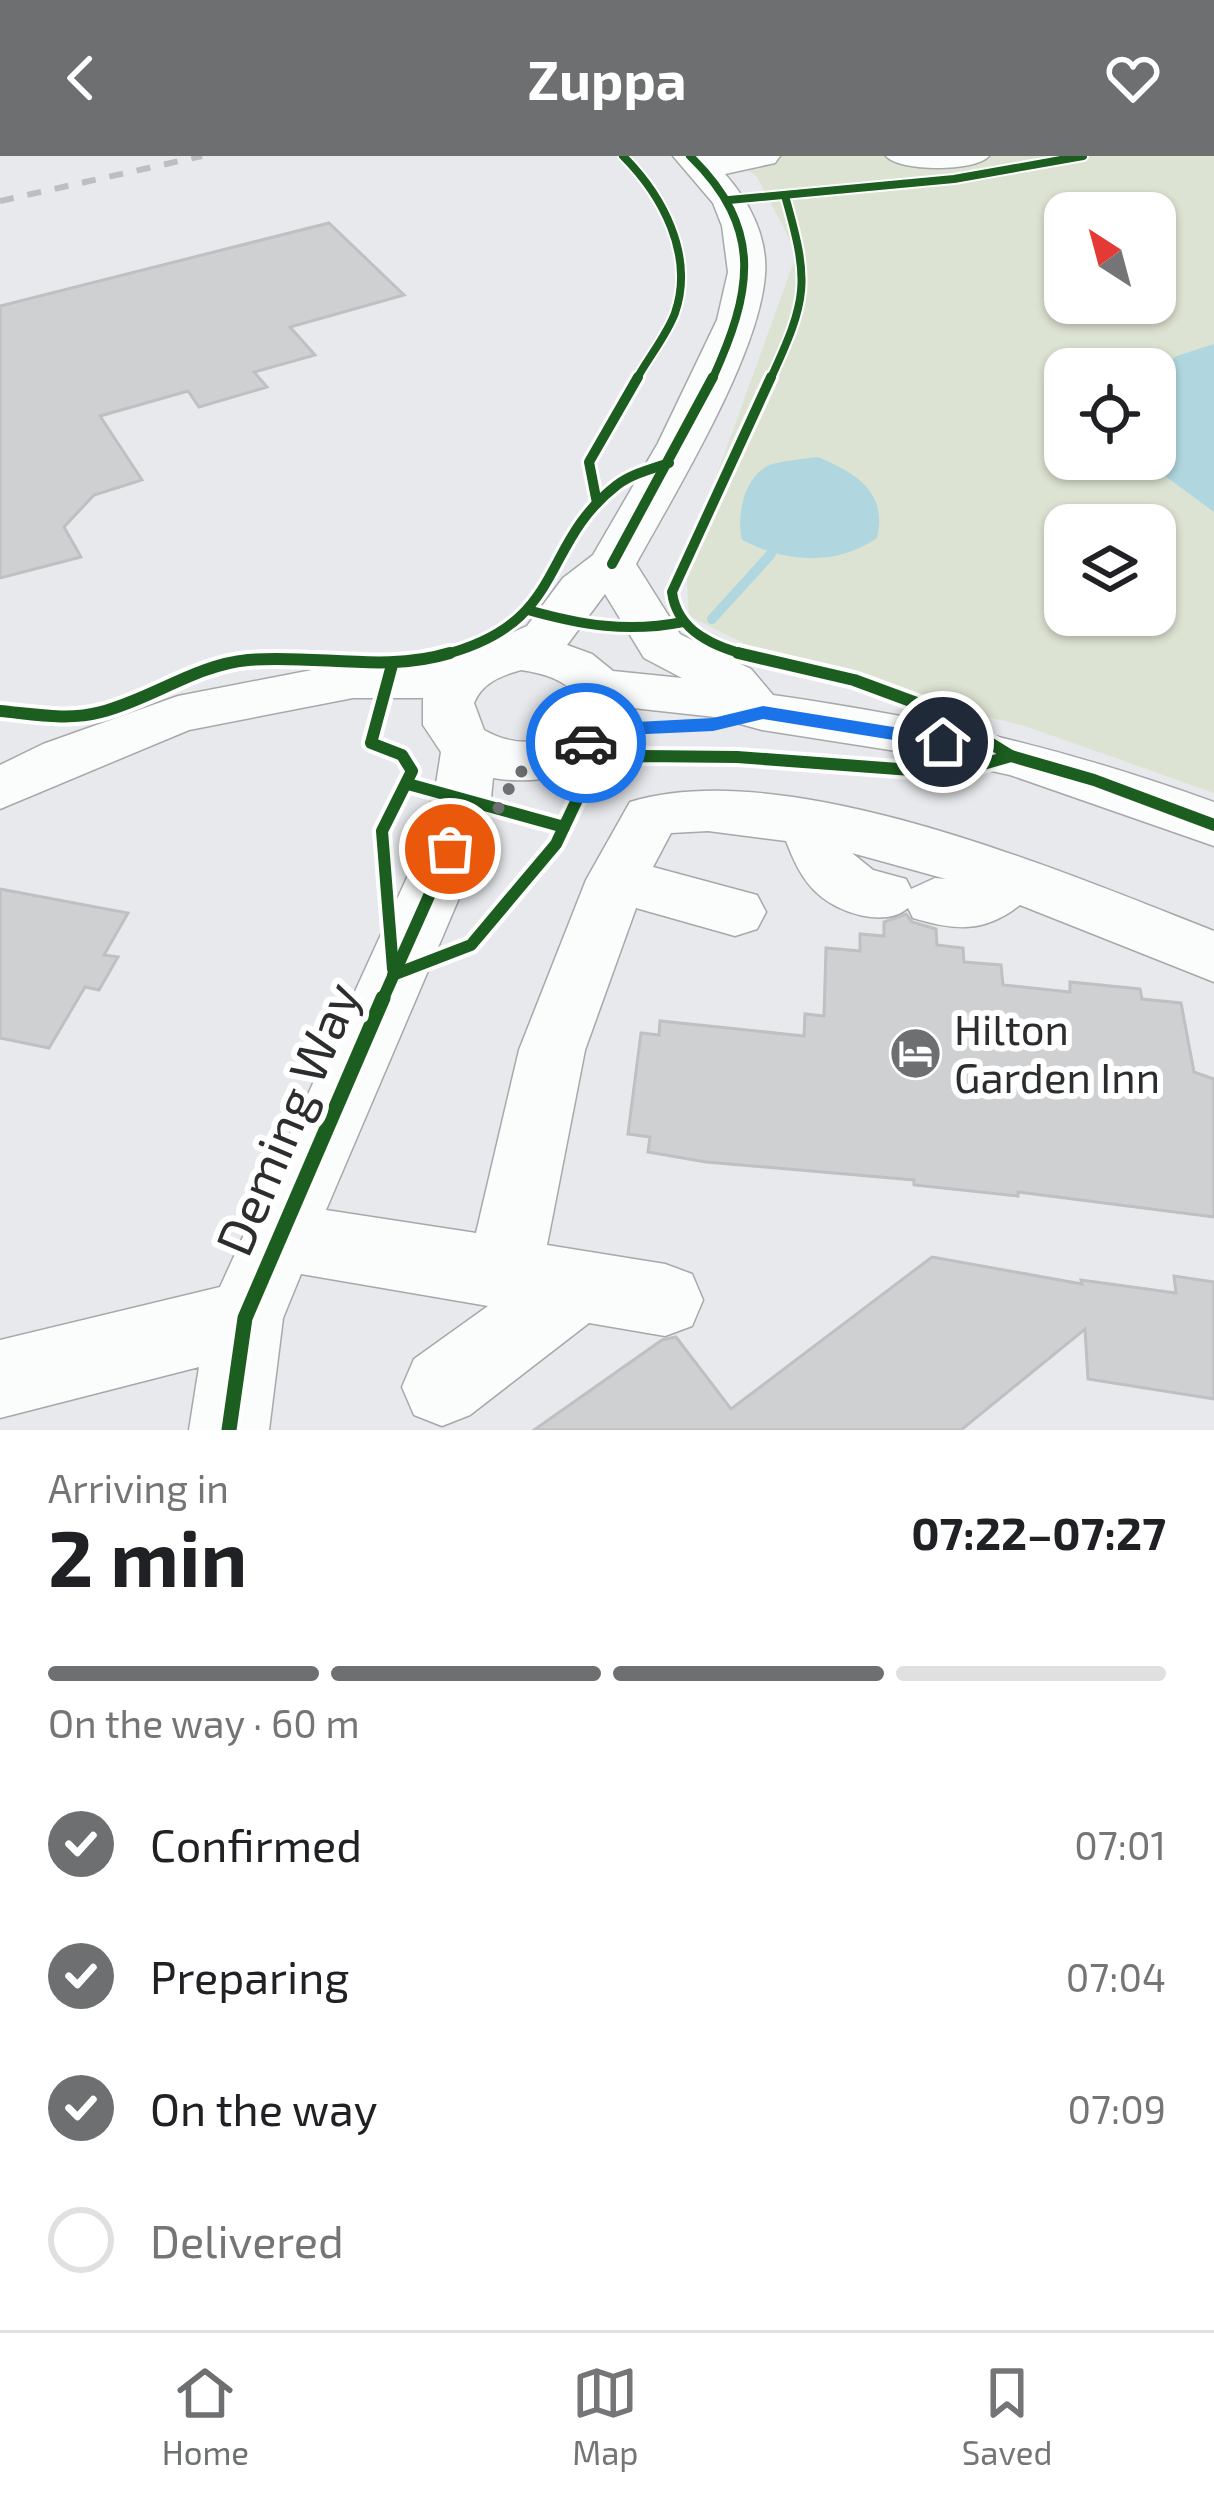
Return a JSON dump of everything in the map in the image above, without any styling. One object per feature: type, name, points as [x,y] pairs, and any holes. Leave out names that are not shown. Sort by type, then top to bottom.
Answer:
[{"type":"street","points":[[697,162],[763,156]]},
{"type":"street","points":[[903,156],[971,156]]},
{"type":"street","points":[[458,718],[484,662],[520,653],[545,638],[580,589],[613,564],[680,443],[744,296],[746,248],[740,226],[729,200],[697,162]]},
{"type":"street","points":[[0,789],[63,758],[178,713],[294,691],[335,708],[458,718],[488,758],[533,763],[572,752],[594,695],[585,643],[613,598],[613,564]]},
{"type":"street","points":[[613,564],[662,646],[732,681],[763,712]]},
{"type":"street","points":[[520,653],[564,658],[594,695],[713,724],[763,712],[909,734],[1094,780],[1214,825]]},
{"type":"street","name":"Deming Way","points":[[230,1430],[245,1318],[450,849],[445,828],[462,798],[458,718]]},
{"type":"street","points":[[450,849],[479,837],[501,810],[515,781],[533,763]]},
{"type":"street","points":[[505,1273],[552,1050],[616,880],[650,817],[683,806],[842,825],[961,857],[1214,958]]},
{"type":"street","points":[[808,821],[825,867],[854,892],[976,906],[1013,878]]},
{"type":"street","points":[[616,880],[735,912]]},
{"type":"street","points":[[279,1236],[665,1300]]},
{"type":"street","points":[[442,1388],[579,1285]]},
{"type":"street","points":[[0,1379],[245,1318]]},
{"type":"green space","points":[[730,156],[1214,156],[1214,793],[1025,726],[799,671],[689,616],[686,560],[797,253],[757,177]]},
{"type":"water","points":[[1214,344],[1214,512],[1171,480],[1176,480],[1177,356]]},
{"type":"water","points":[[818,457],[866,486],[878,508],[877,538],[844,554],[810,558],[776,553],[742,540],[741,509],[748,487],[761,470]]},
{"type":"building","points":[[329,223],[404,295],[290,327],[315,355],[254,372],[267,387],[199,407],[188,391],[100,416],[142,480],[94,495],[64,527],[81,557],[0,578],[0,306]]},
{"type":"building","points":[[0,889],[128,913],[104,955],[118,957],[99,990],[85,987],[49,1048],[0,1038]]},
{"type":"building","name":"Hilton Garden Inn","points":[[906,914],[912,922],[936,929],[937,945],[963,948],[964,962],[1001,965],[1003,985],[1070,992],[1070,982],[1140,989],[1142,999],[1181,1003],[1194,1072],[1214,1079],[1214,1217],[1018,1192],[1018,1196],[914,1185],[914,1180],[706,1162],[648,1152],[650,1137],[628,1134],[641,1033],[659,1035],[660,1021],[804,1036],[805,1014],[824,1016],[826,948],[860,951],[860,934],[884,936],[884,922]]},
{"type":"building","points":[[932,1257],[1082,1284],[1081,1280],[1176,1293],[1174,1276],[1214,1282],[1214,1399],[1088,1379],[1085,1329],[961,1430],[534,1430],[662,1340],[676,1337],[731,1409]]},
{"type":"waterway","points":[[712,619],[771,554]]},
{"type":"railway","points":[[0,201],[202,156]]},
{"type":"cycle path","points":[[597,503],[589,462],[675,312],[678,289],[672,226],[653,190],[623,156]]},
{"type":"cycle path","points":[[612,564],[698,409],[735,322],[745,283],[746,250],[739,223],[718,187],[690,156]]},
{"type":"cycle path","points":[[729,200],[954,179],[1083,156]]},
{"type":"cycle path","points":[[785,196],[803,260],[799,316],[678,577],[672,592],[674,609],[683,622],[719,649],[854,680],[938,711],[1011,756],[1094,780],[1214,825]]},
{"type":"cycle path","points":[[0,711],[96,714],[194,674],[247,660],[411,661],[475,646],[525,615],[601,499],[624,480],[669,463]]},
{"type":"cycle path","points":[[528,610],[605,628],[642,629],[683,622]]},
{"type":"cycle path","points":[[392,665],[371,743],[402,755],[412,771],[382,831],[393,969]]},
{"type":"cycle path","points":[[393,975],[471,945],[556,844],[584,785],[620,762],[641,756],[737,757],[952,773],[1011,756]]},
{"type":"cycle path","points":[[408,784],[564,827]]},
{"type":"cycle path","points":[[229,1430],[245,1318],[450,849]]},
{"type":"way so far","points":[[450,849],[479,837],[501,810],[515,781],[533,763],[554,759],[586,743]]},
{"type":"place","name":"Hilton Garden Inn","points":[[915,1054]]},
{"type":"route","points":[[586,743],[598,730],[713,724],[763,712],[943,742]]}]
